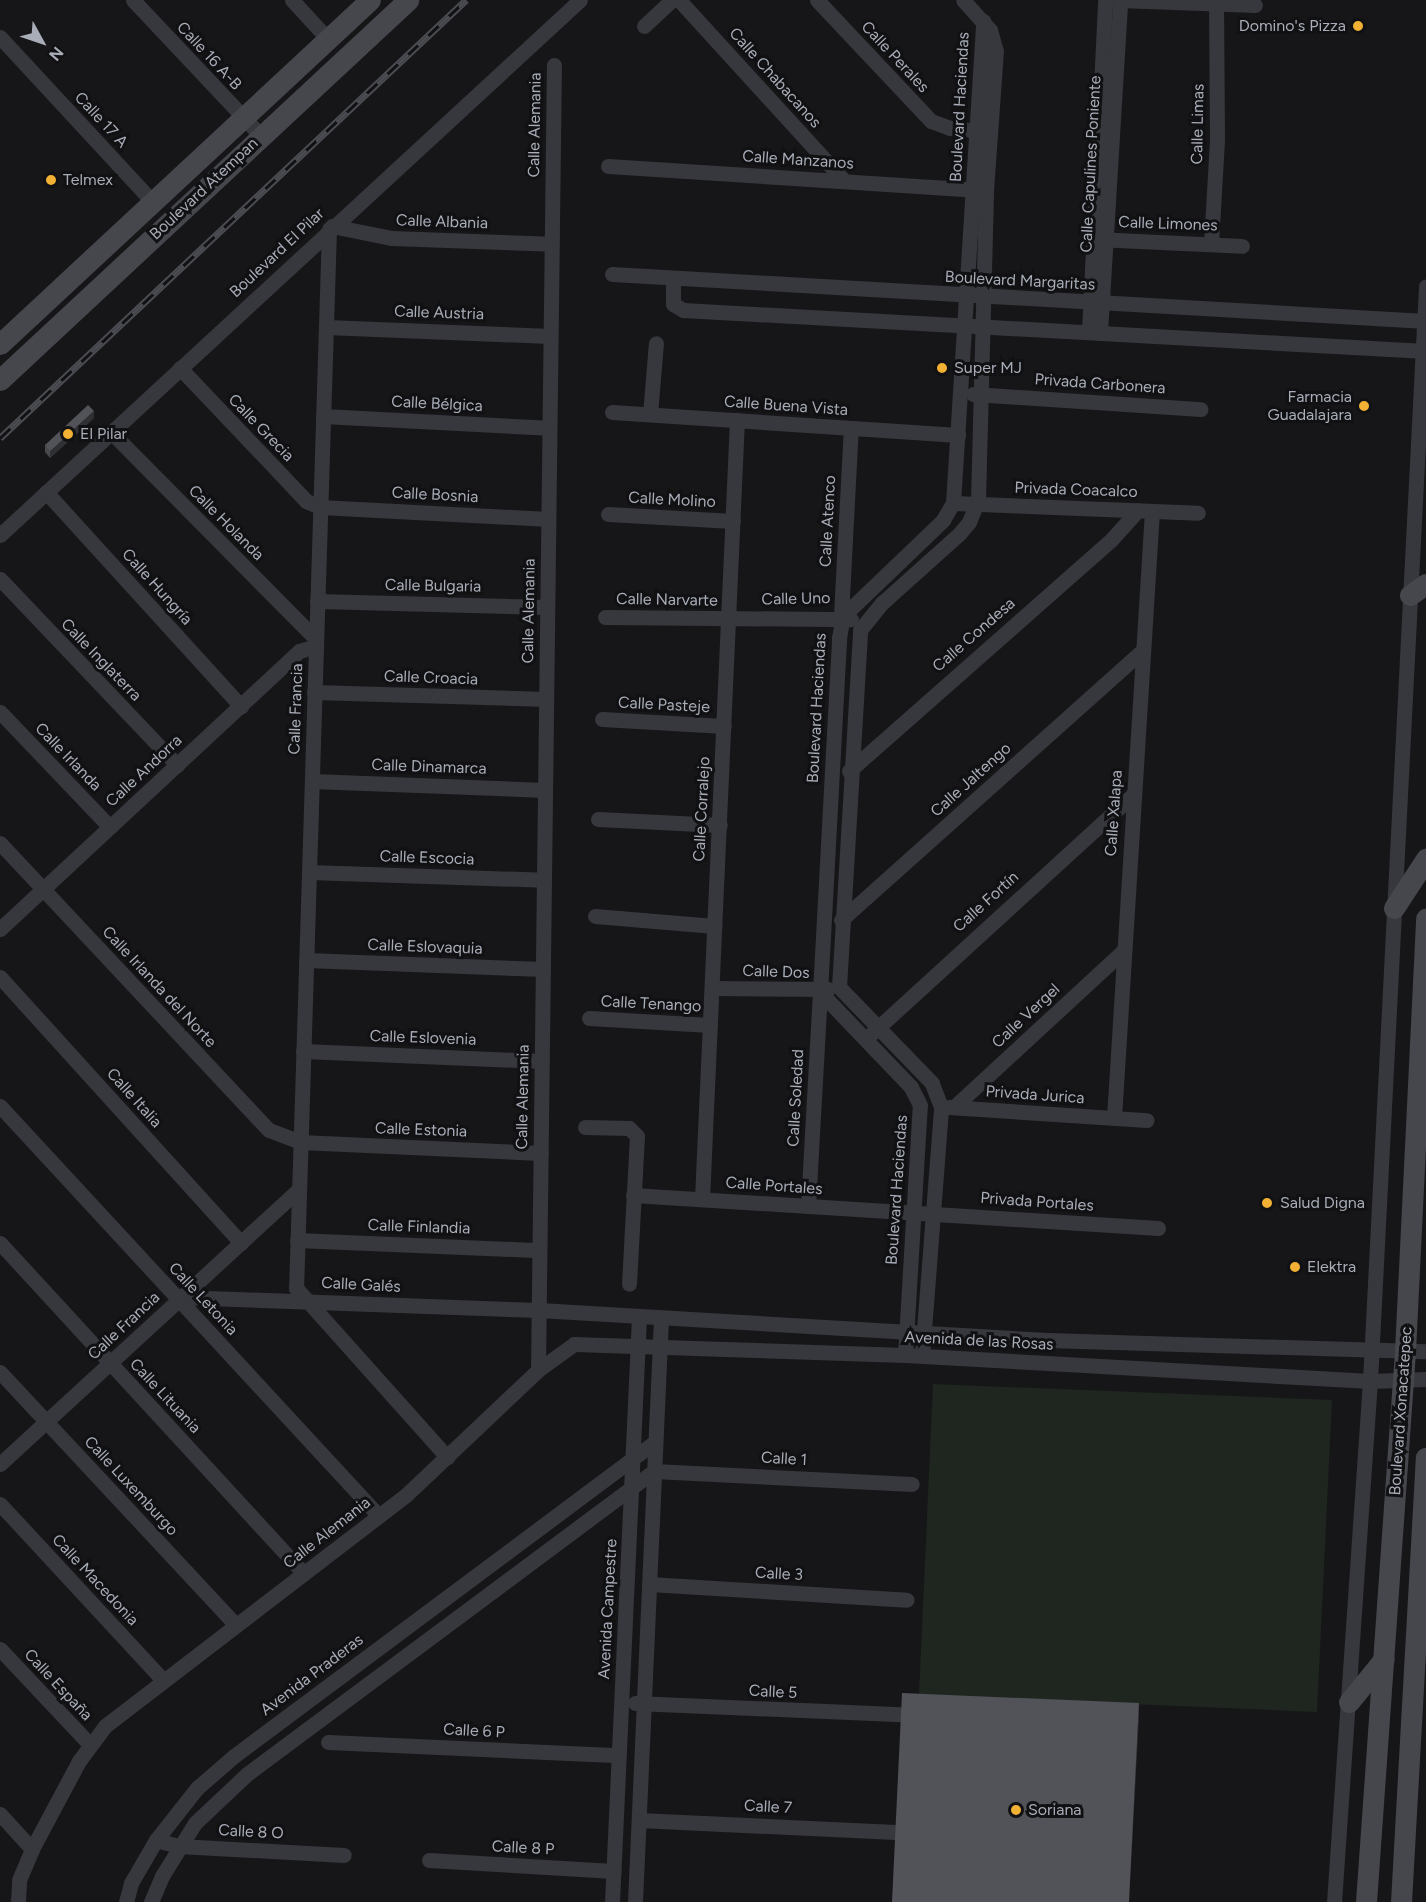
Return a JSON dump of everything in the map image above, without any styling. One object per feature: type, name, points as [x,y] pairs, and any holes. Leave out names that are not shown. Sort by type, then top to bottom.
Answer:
[{"type":"main road","name":"Boulevard Atempan","points":[[0,344],[241,117],[370,0]]},
{"type":"main road","name":"Boulevard Atempan","points":[[0,380],[408,0]]},
{"type":"main road","points":[[1394,908],[1426,858]]},
{"type":"main road","name":"Boulevard Xonacatepec","points":[[1366,1902],[1405,1351],[1426,919]]},
{"type":"main road","name":"Boulevard Xonacatepec","points":[[1401,1902],[1426,1458]]},
{"type":"main road","points":[[1349,1701],[1384,1659]]},
{"type":"street","name":"Calle 16 A-B","points":[[133,0],[261,136]]},
{"type":"street","points":[[292,0],[327,38]]},
{"type":"street","name":"Boulevard El Pilar","points":[[0,535],[330,228],[580,0]]},
{"type":"street","points":[[644,26],[672,0]]},
{"type":"street","name":"Calle Chabacanos","points":[[679,0],[844,181]]},
{"type":"street","name":"Calle Perales","points":[[817,0],[931,121],[983,132]]},
{"type":"street","name":"Boulevard Haciendas","points":[[905,1355],[920,1106],[918,1096],[866,1038],[820,992],[842,616],[943,520],[953,503],[983,132],[983,21],[963,0]]},
{"type":"street","name":"Calle Capulines Poniente","points":[[1094,332],[1099,239],[1105,0]]},
{"type":"street","points":[[1119,1],[1216,6],[1255,5]]},
{"type":"street","name":"Calle Capulines Poniente","points":[[1099,239],[1119,1]]},
{"type":"street","name":"Calle Limas","points":[[1212,244],[1216,141],[1216,6]]},
{"type":"street","name":"Calle 17 A","points":[[0,37],[152,201]]},
{"type":"street","name":"Calle Alemania","points":[[18,1902],[22,1871],[32,1849],[90,1745],[105,1726],[379,1516],[447,1457],[538,1370],[554,64]]},
{"type":"street","name":"Calle Manzanos","points":[[608,166],[980,190]]},
{"type":"street","name":"Boulevard Haciendas","points":[[863,623],[959,534],[977,504],[985,297],[980,190]]},
{"type":"street","name":"Calle Albania","points":[[330,228],[391,238],[551,244]]},
{"type":"street","name":"Calle Francia","points":[[306,1300],[296,1288],[297,1240],[330,228]]},
{"type":"street","name":"Calle Limones","points":[[1099,239],[1242,246]]},
{"type":"street","name":"Boulevard Margaritas","points":[[612,274],[673,280],[1425,321]]},
{"type":"street","points":[[673,280],[673,304],[683,310],[1424,351]]},
{"type":"street","points":[[1334,1902],[1370,1381],[1394,908],[1418,590],[1426,286]]},
{"type":"street","name":"Calle Austria","points":[[326,327],[550,336]]},
{"type":"street","points":[[650,414],[656,343]]},
{"type":"street","name":"Calle Grecia","points":[[180,368],[306,501],[320,507]]},
{"type":"street","name":"Privada Carbonera","points":[[962,393],[1201,409]]},
{"type":"street","name":"Calle Buena Vista","points":[[612,412],[958,435]]},
{"type":"street","name":"Calle Bélgica","points":[[323,416],[549,428]]},
{"type":"street","name":"Calle Corralejo","points":[[702,1199],[737,420]]},
{"type":"street","name":"Calle Atenco","points":[[842,616],[851,428]]},
{"type":"street","name":"Calle Holanda","points":[[111,432],[316,642]]},
{"type":"street","name":"Calle Hungría","points":[[46,492],[241,706]]},
{"type":"street","name":"Privada Coacalco","points":[[953,503],[1198,513]]},
{"type":"street","name":"Calle Bosnia","points":[[320,507],[548,519]]},
{"type":"street","name":"Calle Xalapa","points":[[1114,1118],[1122,952],[1143,650],[1145,510]]},
{"type":"street","name":"Calle Condesa","points":[[831,785],[1145,510]]},
{"type":"street","name":"Calle Molino","points":[[608,514],[733,521]]},
{"type":"street","name":"Calle Inglaterra","points":[[0,579],[177,765]]},
{"type":"street","name":"Calle Bulgaria","points":[[317,601],[547,606]]},
{"type":"street","name":"Calle Uno","points":[[729,619],[842,616],[863,623]]},
{"type":"street","name":"Calle Narvarte","points":[[605,617],[729,619]]},
{"type":"street","points":[[863,623],[858,639],[853,768],[839,987],[932,1083],[947,1107],[932,1214],[922,1356]]},
{"type":"street","name":"Calle Andorra","points":[[0,929],[299,651],[316,642]]},
{"type":"street","name":"Calle Jaltengo","points":[[823,936],[1143,650]]},
{"type":"street","name":"Calle Croacia","points":[[314,692],[546,699]]},
{"type":"street","name":"Calle Irlanda","points":[[0,712],[110,827]]},
{"type":"street","name":"Calle Pasteje","points":[[602,719],[724,726]]},
{"type":"street","name":"Calle Dinamarca","points":[[312,780],[545,790]]},
{"type":"street","name":"Calle Fortín","points":[[866,1038],[1133,795]]},
{"type":"street","points":[[598,819],[720,825]]},
{"type":"street","name":"Calle Irlanda del Norte","points":[[0,843],[268,1130],[300,1142]]},
{"type":"street","name":"Calle Escocia","points":[[309,872],[544,880]]},
{"type":"street","points":[[595,916],[715,926]]},
{"type":"street","name":"Calle Vergel","points":[[947,1107],[1122,952]]},
{"type":"street","name":"Calle Eslovaquia","points":[[306,960],[543,969]]},
{"type":"street","name":"Calle Italia","points":[[0,977],[241,1243]]},
{"type":"street","name":"Calle Dos","points":[[712,988],[820,992],[839,987]]},
{"type":"street","name":"Calle Soledad","points":[[808,1206],[820,992]]},
{"type":"street","name":"Calle Tenango","points":[[589,1018],[710,1025]]},
{"type":"street","name":"Calle Eslovenia","points":[[303,1051],[542,1061]]},
{"type":"street","name":"Calle Letonia","points":[[0,1106],[180,1298],[379,1516]]},
{"type":"street","name":"Privada Jurica","points":[[920,1106],[1146,1120]]},
{"type":"street","points":[[585,1127],[629,1128],[637,1136],[629,1284]]},
{"type":"street","name":"Calle Estonia","points":[[300,1142],[541,1153]]},
{"type":"street","name":"Calle Francia","points":[[0,1464],[299,1189]]},
{"type":"street","name":"Calle Portales","points":[[633,1195],[913,1212]]},
{"type":"street","name":"Privada Portales","points":[[913,1212],[1158,1228]]},
{"type":"street","name":"Calle Finlandia","points":[[297,1240],[539,1250]]},
{"type":"street","name":"Calle Lituania","points":[[0,1243],[304,1574]]},
{"type":"street","name":"Calle Galés","points":[[180,1298],[306,1300],[539,1310]]},
{"type":"street","points":[[306,1300],[447,1457]]},
{"type":"street","name":"Avenida de las Rosas","points":[[539,1310],[923,1330],[1047,1340],[1426,1351]]},
{"type":"street","name":"Avenida Campestre","points":[[612,1902],[639,1317]]},
{"type":"street","points":[[635,1902],[661,1318]]},
{"type":"street","name":"Avenida de las Rosas","points":[[538,1370],[574,1344],[905,1355],[1370,1381],[1426,1379]]},
{"type":"street","name":"Calle Luxemburgo","points":[[0,1372],[236,1625]]},
{"type":"street","name":"Avenida Praderas","points":[[126,1902],[131,1883],[156,1840],[197,1788],[234,1756],[655,1442]]},
{"type":"street","points":[[151,1902],[179,1846],[195,1824],[248,1774],[631,1491],[654,1471]]},
{"type":"street","name":"Calle 1","points":[[654,1471],[912,1484]]},
{"type":"street","name":"Calle Macedonia","points":[[0,1504],[164,1680]]},
{"type":"street","points":[[559,1512],[572,1533]]},
{"type":"street","name":"Calle 3","points":[[649,1584],[907,1599]]},
{"type":"street","name":"Calle España","points":[[0,1649],[90,1745]]},
{"type":"street","name":"Calle 5","points":[[621,1702],[901,1714]]},
{"type":"street","name":"Calle 6 P","points":[[328,1742],[619,1755]]},
{"type":"street","points":[[0,1814],[32,1849]]},
{"type":"street","name":"Calle 7","points":[[639,1820],[896,1832]]},
{"type":"street","name":"Calle 8 O","points":[[156,1840],[179,1846],[344,1855]]},
{"type":"street","name":"Calle 8 P","points":[[429,1860],[614,1871]]},
{"type":"shaded area","points":[[933,1384],[1332,1400],[1317,1712],[919,1695]]},
{"type":"building","points":[[88,405],[94,411],[50,451],[45,445]]},
{"type":"building","name":"Soriana","points":[[902,1693],[1139,1703],[1129,1902],[892,1902]]},
{"type":"railway","points":[[0,438],[466,0]]},
{"type":"place","name":"Domino's Pizza","points":[[1358,26]]},
{"type":"place","name":"Telmex","points":[[51,180]]},
{"type":"place","name":"Super MJ","points":[[942,368]]},
{"type":"place","name":"Farmacia Guadalajara","points":[[1364,406]]},
{"type":"place","name":"El Pilar","points":[[68,434]]},
{"type":"place","name":"Salud Digna","points":[[1267,1203]]},
{"type":"place","name":"Elektra","points":[[1295,1267]]},
{"type":"place","name":"Soriana","points":[[1016,1810]]}]
